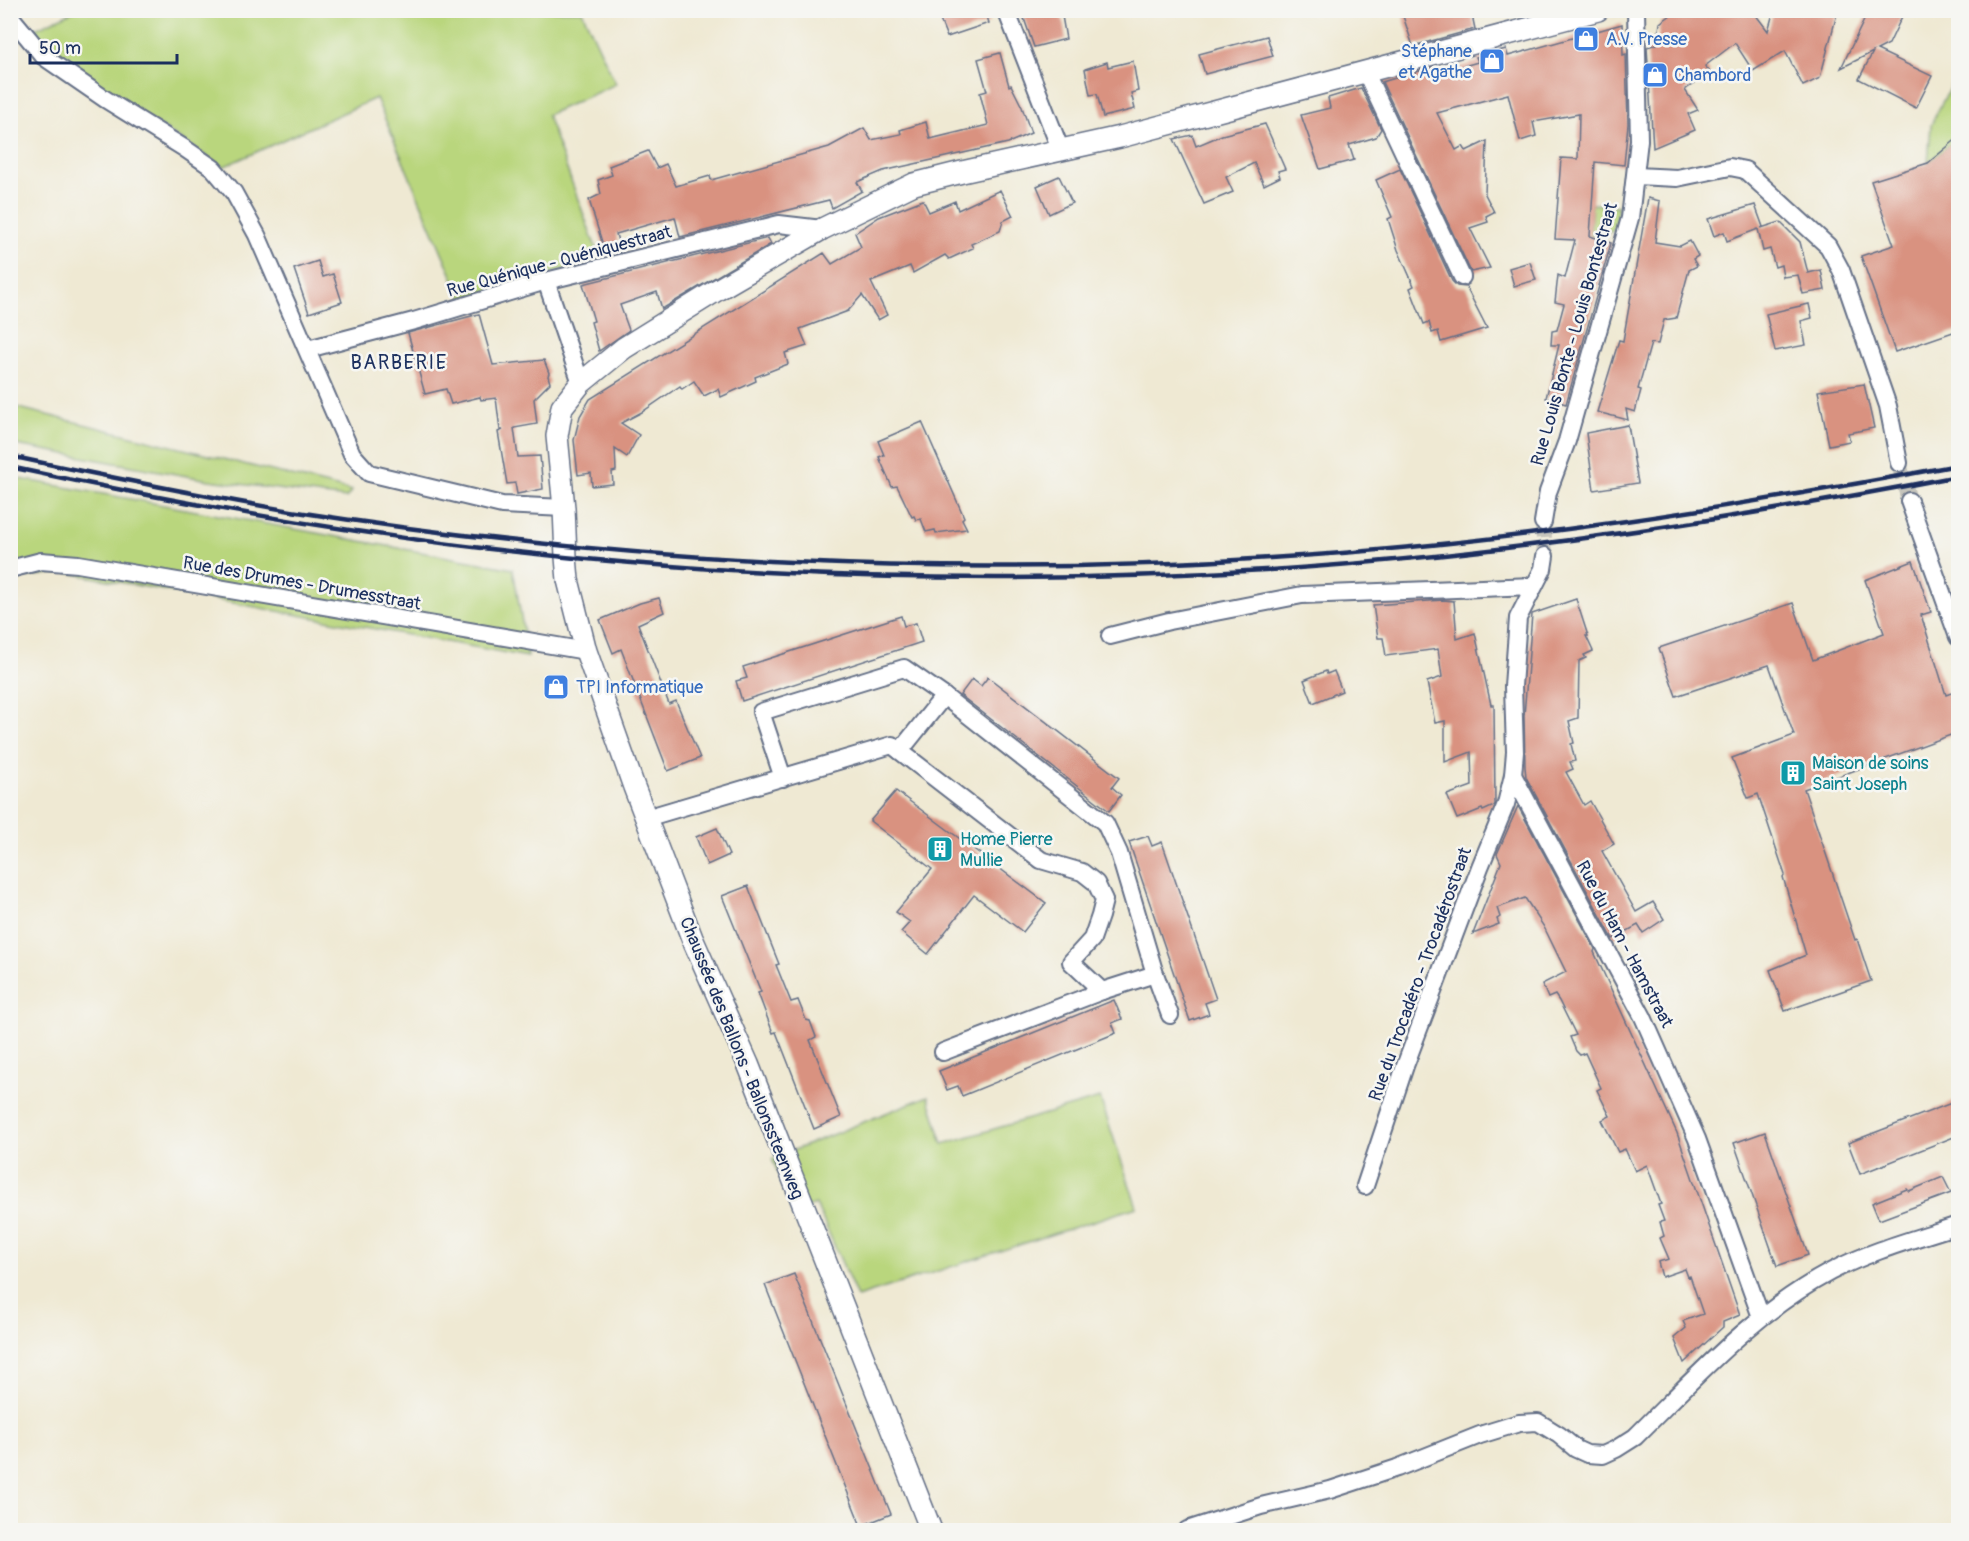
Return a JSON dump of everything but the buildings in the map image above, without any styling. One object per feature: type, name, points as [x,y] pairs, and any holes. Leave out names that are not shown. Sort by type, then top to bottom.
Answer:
[{"type":"street","points":[[1006,10],[1061,151]]},
{"type":"street","name":"Chaussée des Ballons - Ballonssteenweg","points":[[931,1530],[748,1064],[693,938],[646,818],[586,651],[568,580],[557,436],[562,407],[581,382],[624,348],[717,290],[822,229],[914,184],[1061,151],[1366,74],[1598,10]]},
{"type":"street","name":"Rue Louis Bonte - Louis Bontestraat","points":[[1543,522],[1548,492],[1568,441],[1627,232],[1639,140],[1636,10]]},
{"type":"street","points":[[10,16],[44,57],[213,168],[234,193],[257,235],[352,454],[369,473],[502,505],[564,508]]},
{"type":"street","points":[[1366,74],[1462,277]]},
{"type":"street","points":[[1636,176],[1677,178],[1730,167],[1745,170],[1828,246],[1841,270],[1888,406],[1899,463]]},
{"type":"street","name":"Rue Quénique - Quéniquestraat","points":[[308,349],[414,321],[546,281],[779,224],[822,229]]},
{"type":"street","points":[[546,281],[581,382]]},
{"type":"street","points":[[1909,501],[1959,637]]},
{"type":"street","points":[[1513,775],[1515,752],[1513,686],[1518,618],[1543,569],[1545,556]]},
{"type":"street","name":"Rue des Drumes - Drumesstraat","points":[[10,569],[41,561],[78,564],[586,651]]},
{"type":"street","points":[[1110,636],[1169,621],[1302,595],[1534,586]]},
{"type":"street","points":[[783,778],[761,712],[904,668],[944,696],[1105,823],[1119,853],[1155,974],[1170,1015]]},
{"type":"street","points":[[900,751],[944,696]]},
{"type":"street","points":[[646,818],[892,745],[1041,860],[1082,872],[1096,883],[1104,900],[1100,916],[1092,939],[1071,962],[1102,991]]},
{"type":"street","name":"Rue du Trocadéro - Trocadérostraat","points":[[1365,1186],[1409,1056],[1506,804],[1513,775]]},
{"type":"street","name":"Rue du Ham - Hamstraat","points":[[1513,775],[1643,1017],[1697,1139],[1761,1317]]},
{"type":"street","points":[[943,1052],[1102,991],[1155,974]]},
{"type":"street","points":[[1187,1530],[1261,1506],[1330,1490],[1519,1423],[1538,1422],[1576,1449],[1587,1454],[1603,1455],[1635,1437],[1698,1372],[1761,1317],[1829,1272],[1875,1252],[1959,1225]]},
{"type":"green space","points":[[76,10],[582,11],[616,84],[547,115],[600,259],[462,299],[376,98],[223,167],[41,49],[31,31]]},
{"type":"green space","points":[[1958,71],[1958,137],[1928,163],[1931,125]]},
{"type":"green space","points":[[1592,204],[1618,206],[1614,231],[1590,237]]},
{"type":"green space","points":[[11,406],[352,491],[346,498],[209,480],[11,444]]},
{"type":"green space","points":[[10,477],[513,569],[528,657],[64,572],[17,578],[11,582]]},
{"type":"green space","points":[[928,1096],[943,1144],[1100,1098],[1137,1207],[857,1297],[816,1204],[795,1212],[772,1159]]},
{"type":"tunnel","points":[[1899,463],[1909,501]]},
{"type":"tunnel","points":[[1543,522],[1545,556]]},
{"type":"railway","points":[[10,456],[291,511],[414,529],[662,554],[786,562],[911,566],[1161,563],[1285,557],[1454,543],[1623,522],[1958,465]]},
{"type":"railway","points":[[10,467],[233,511],[457,545],[663,565],[767,572],[974,578],[1182,574],[1285,569],[1454,554],[1623,533],[1791,507],[1958,476]]},
{"type":"place","name":"A.V. Presse","points":[[1586,39]]},
{"type":"place","name":"Stéphane et Agathe","points":[[1492,61]]},
{"type":"place","name":"Chambord","points":[[1655,75]]},
{"type":"place","name":"TPI Informatique","points":[[556,687]]},
{"type":"place","name":"Maison de soins Saint Joseph","points":[[1793,773]]},
{"type":"place","name":"Home Pierre Mullie","points":[[940,849]]},
{"type":"district","name":"BARBERIE","points":[[399,362]]}]
